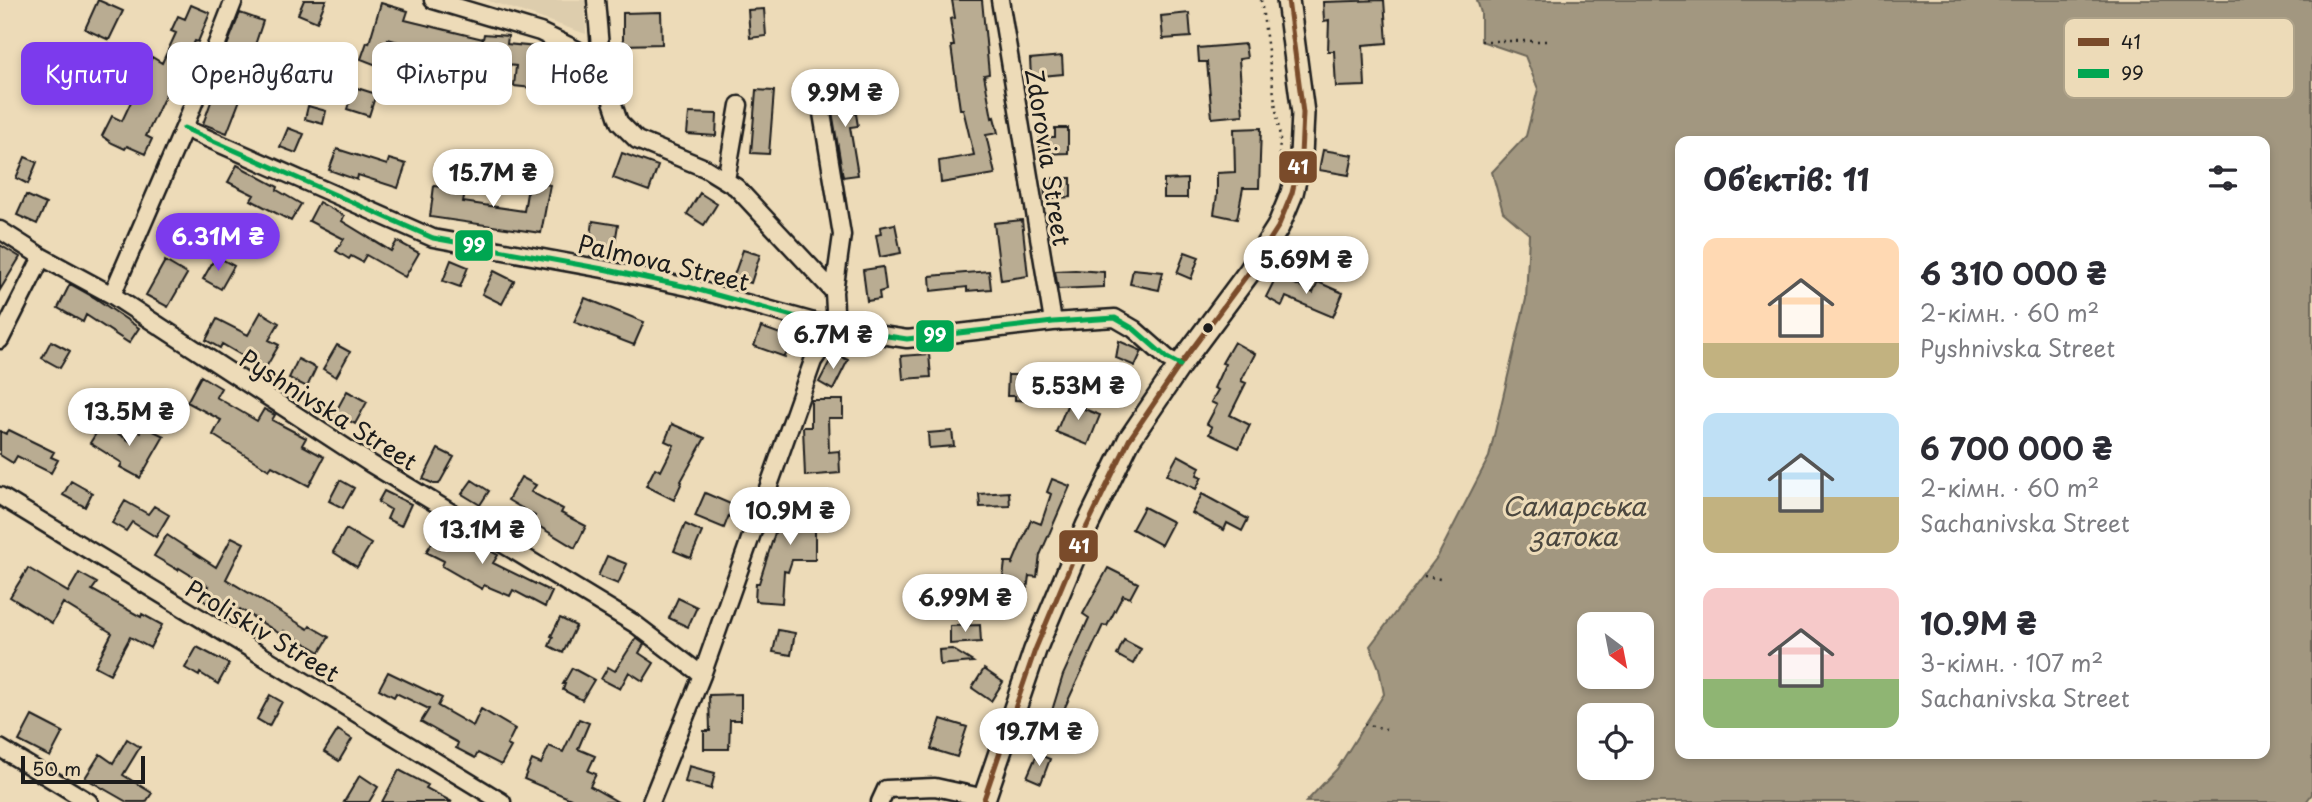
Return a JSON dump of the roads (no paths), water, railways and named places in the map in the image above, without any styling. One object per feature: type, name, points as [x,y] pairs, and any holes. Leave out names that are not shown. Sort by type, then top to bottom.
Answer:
[{"type":"main road","points":[[984,800],[1035,650],[1087,526],[1129,440],[1180,365],[1250,271],[1278,227],[1292,194],[1301,155],[1304,113],[1288,0]]},
{"type":"street","points":[[433,0],[540,32],[561,42]]},
{"type":"street","points":[[596,0],[600,42]]},
{"type":"street","name":"Zdorovia Street","points":[[1000,0],[1053,322]]},
{"type":"street","points":[[112,295],[184,128],[229,1]]},
{"type":"street","points":[[613,105],[619,122],[637,140],[705,168],[736,187],[834,292]]},
{"type":"street","points":[[726,180],[739,105]]},
{"type":"street","points":[[651,802],[702,675],[813,361],[836,328],[834,292],[842,235],[821,107]]},
{"type":"street","name":"Palmova Street","points":[[184,128],[433,238],[688,287],[836,328],[907,339],[1053,322],[1115,318],[1134,329],[1167,358],[1180,365]]},
{"type":"street","name":"Pyshnivska Street","points":[[0,230],[42,257],[112,295],[359,457],[635,624],[702,675]]},
{"type":"street","points":[[0,340],[42,257]]},
{"type":"street","name":"Proliskiv Street","points":[[0,496],[502,802]]},
{"type":"street","points":[[0,748],[89,802]]},
{"type":"street","points":[[880,802],[887,789],[935,787],[984,800]]},
{"type":"water","name":"Самарська затока","points":[[1477,0],[2312,0],[2312,794],[2306,802],[1306,802],[1337,769],[1384,694],[1379,668],[1370,646],[1438,556],[1489,457],[1526,299],[1529,234],[1503,212],[1492,172],[1526,136],[1538,89],[1525,56],[1481,41],[1481,13]]}]
